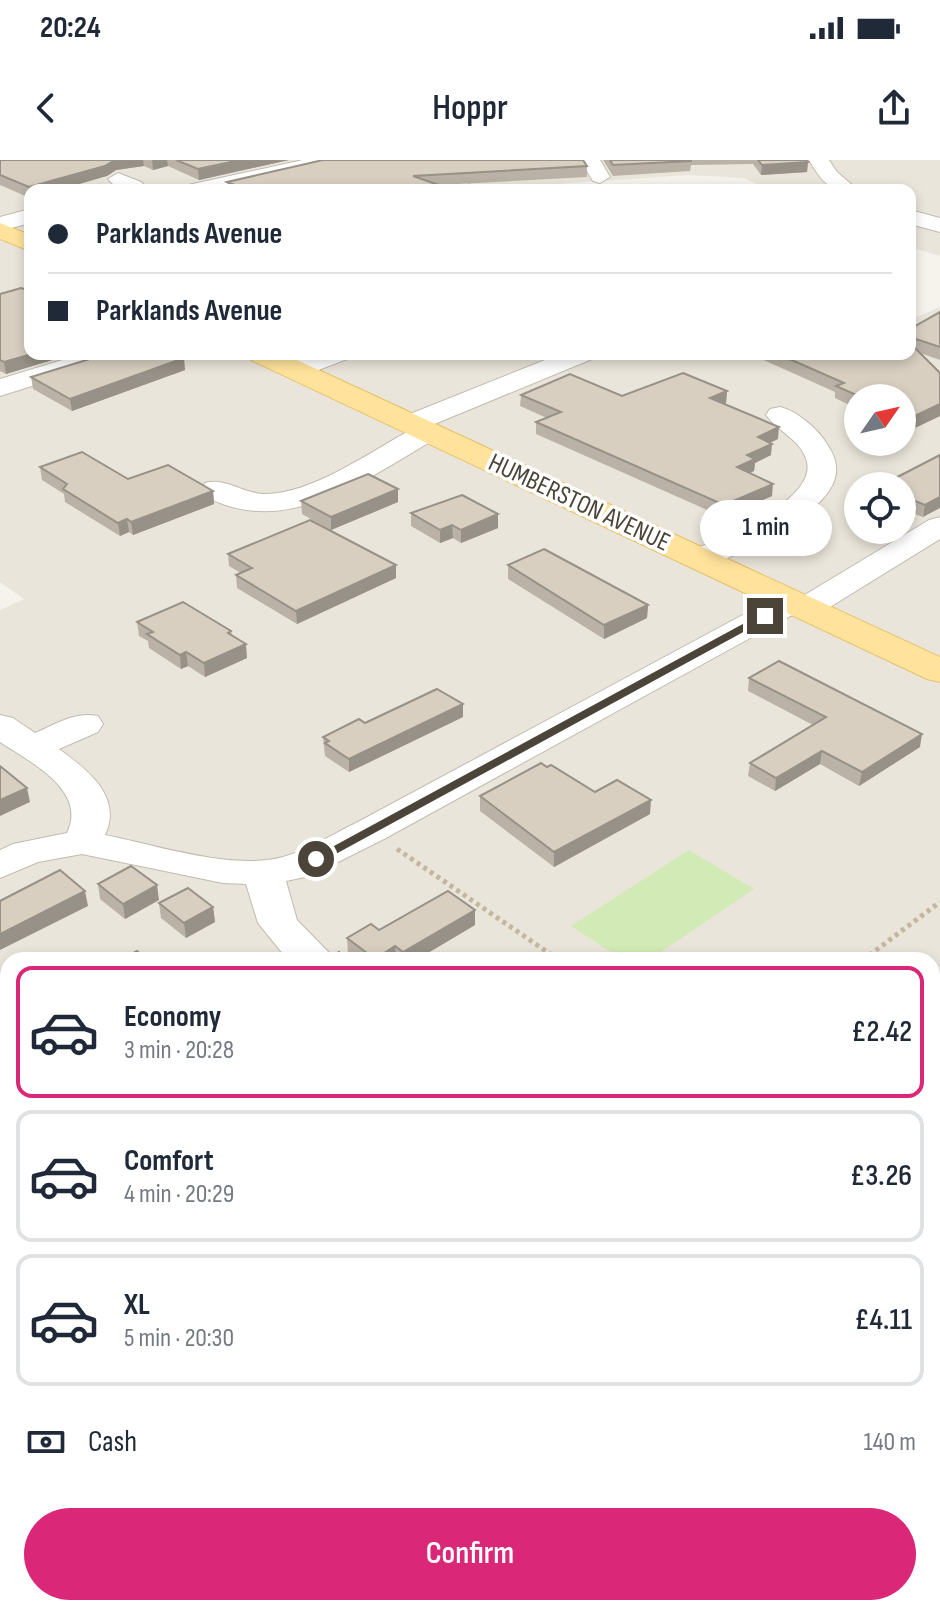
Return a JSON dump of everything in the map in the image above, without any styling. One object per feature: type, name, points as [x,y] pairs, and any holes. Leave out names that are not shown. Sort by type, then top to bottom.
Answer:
[{"type":"main road","points":[[0,227],[24,241]]},
{"type":"main road","name":"HUMBERSTON AVENUE","points":[[273,360],[940,671]]},
{"type":"street","points":[[223,184],[331,160]]},
{"type":"street","points":[[819,160],[829,176],[839,184]]},
{"type":"street","points":[[0,227],[24,218]]},
{"type":"street","points":[[916,219],[940,225]]},
{"type":"street","points":[[0,388],[90,360]]},
{"type":"street","points":[[294,370],[322,360]]},
{"type":"street","points":[[215,489],[245,502],[279,501],[354,474],[419,428],[570,360]]},
{"type":"street","points":[[700,559],[799,509],[818,488],[822,477],[820,455],[805,434],[780,415]]},
{"type":"street","points":[[0,866],[27,852],[82,842],[223,871],[265,873],[316,859],[798,605],[940,526]]},
{"type":"street","points":[[31,749],[85,724]]},
{"type":"street","points":[[0,726],[77,782],[89,798],[93,816],[82,842]]},
{"type":"street","points":[[265,873],[268,904],[296,952]]},
{"type":"path","points":[[370,831],[547,952]]},
{"type":"path","points":[[874,952],[940,902]]},
{"type":"shaded area","points":[[0,160],[940,160],[940,256],[916,249],[916,184],[756,184],[744,178],[688,175],[555,184],[24,184],[24,360],[916,360],[916,317],[940,307],[940,952],[0,952],[0,610],[24,599],[0,582]]},
{"type":"green space","points":[[689,850],[754,889],[661,952],[611,952],[571,926]]},
{"type":"building","points":[[0,160],[115,160],[105,166],[40,184],[24,185],[0,175]]},
{"type":"building","points":[[176,160],[240,160],[198,169]]},
{"type":"building","points":[[323,160],[583,160],[587,166],[413,176],[436,184],[227,182]]},
{"type":"building","points":[[610,160],[691,160],[691,161],[613,165]]},
{"type":"building","points":[[758,160],[806,160],[808,162],[762,165]]},
{"type":"building","points":[[24,289],[24,356],[4,362],[0,360],[0,294]]},
{"type":"building","points":[[940,312],[940,347],[916,339],[916,326]]},
{"type":"building","points":[[916,349],[940,373],[940,404],[916,415],[916,384],[844,384],[844,390],[836,386],[844,383],[792,360],[916,360]]},
{"type":"building","points":[[86,360],[178,360],[70,399],[31,377]]},
{"type":"building","points":[[683,373],[727,391],[710,398],[779,427],[758,437],[772,444],[747,455],[755,459],[737,467],[773,484],[724,505],[536,422],[561,412],[521,395],[570,374],[622,396]]},
{"type":"building","points":[[82,452],[128,479],[168,465],[213,491],[131,522],[127,519],[118,523],[63,489],[67,484],[40,467]]},
{"type":"building","points":[[940,455],[940,497],[925,505],[916,501],[916,472],[907,472]]},
{"type":"building","points":[[368,474],[398,489],[331,517],[301,501]]},
{"type":"building","points":[[462,495],[498,514],[461,530],[452,525],[440,530],[411,513]]},
{"type":"building","points":[[310,520],[396,565],[296,611],[236,575],[252,568],[228,554]]},
{"type":"building","points":[[544,549],[648,605],[604,625],[508,565]]},
{"type":"building","points":[[183,602],[231,631],[228,633],[246,644],[204,663],[186,652],[180,655],[147,634],[153,632],[137,622]]},
{"type":"building","points":[[779,661],[922,734],[862,772],[822,751],[776,778],[750,763],[826,717],[749,678]]},
{"type":"building","points":[[437,689],[463,704],[349,759],[325,743],[329,741],[323,737],[359,719],[365,723]]},
{"type":"building","points":[[541,763],[547,767],[551,765],[595,792],[617,780],[651,800],[554,852],[480,796]]},
{"type":"building","points":[[0,766],[27,788],[0,800]]},
{"type":"building","points":[[131,866],[157,885],[123,904],[98,884]]},
{"type":"building","points":[[60,870],[85,891],[0,934],[0,901]]},
{"type":"building","points":[[188,888],[213,907],[184,923],[159,903]]},
{"type":"building","points":[[448,891],[475,910],[403,952],[395,946],[386,952],[366,952],[347,938],[371,924],[379,930]]},
{"type":"route","points":[[316,859],[765,616]]}]
